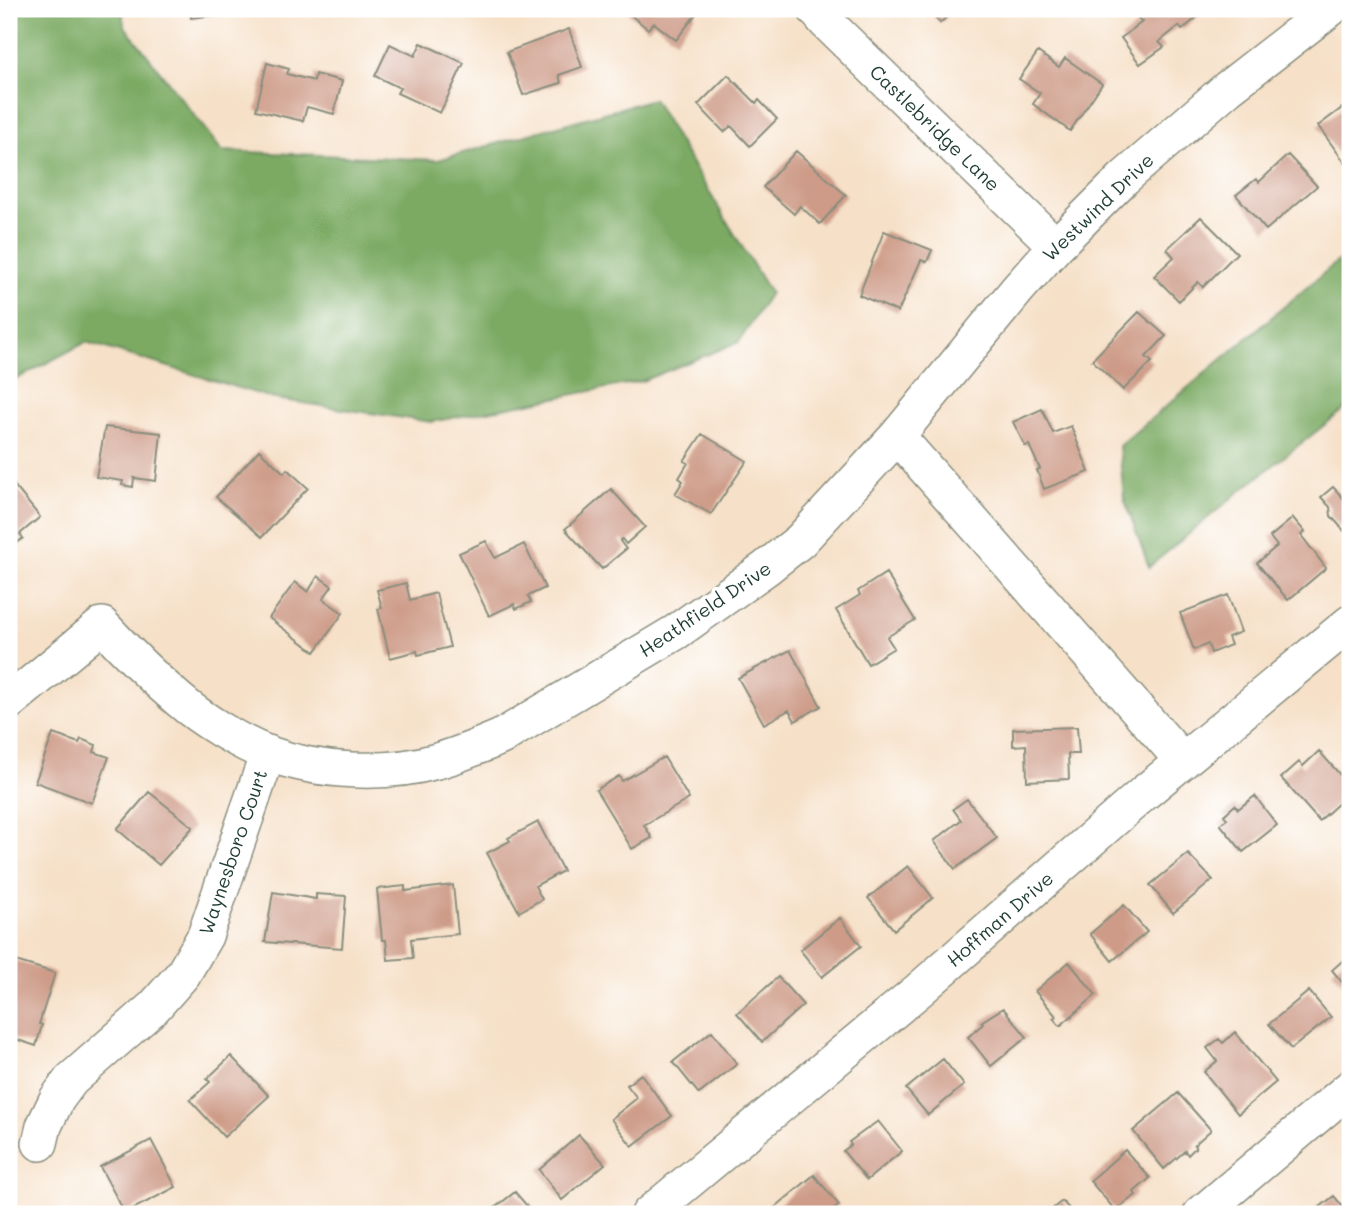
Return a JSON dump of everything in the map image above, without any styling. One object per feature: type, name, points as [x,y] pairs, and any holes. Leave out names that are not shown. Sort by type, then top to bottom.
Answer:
[{"type":"street","name":"Castlebridge Lane","points":[[815,9],[1056,246]]},
{"type":"street","name":"Westwind Drive","points":[[897,436],[1017,290],[1056,246],[1124,178],[1228,89],[1330,9]]},
{"type":"street","name":"Heathfield Drive","points":[[9,702],[102,625],[179,701],[222,730],[268,753],[302,763],[346,770],[390,769],[435,762],[501,737],[676,632],[800,541],[897,436]]},
{"type":"street","points":[[897,436],[1182,761]]},
{"type":"street","name":"Hoffman Drive","points":[[649,1214],[919,990],[1144,793],[1350,623]]},
{"type":"street","name":"Waynesboro Court","points":[[40,1143],[44,1126],[57,1099],[71,1080],[154,1007],[183,974],[205,936],[268,753]]},
{"type":"street","points":[[1201,1214],[1350,1088]]},
{"type":"green space","points":[[9,9],[122,9],[124,25],[222,151],[438,160],[653,99],[770,293],[739,342],[642,381],[431,422],[275,399],[86,342],[9,383]]},
{"type":"green space","points":[[1350,251],[1350,405],[1149,567],[1124,498],[1119,446]]},
{"type":"building","points":[[190,9],[230,9],[230,13],[191,18]]},
{"type":"building","points":[[623,9],[695,9],[693,11],[696,14],[676,40],[654,23],[648,29]]},
{"type":"building","points":[[927,9],[956,9],[940,23]]},
{"type":"building","points":[[1130,9],[1198,9],[1202,13],[1182,30],[1179,26],[1159,42],[1164,47],[1140,64],[1121,38],[1142,22]]},
{"type":"building","points":[[569,29],[582,67],[559,75],[561,83],[523,95],[507,52]]},
{"type":"building","points":[[421,43],[464,63],[440,113],[397,93],[400,88],[375,76],[390,44],[415,56]]},
{"type":"building","points":[[1038,52],[1059,67],[1065,58],[1102,84],[1070,131],[1033,104],[1040,93],[1019,79]]},
{"type":"building","points":[[267,63],[289,69],[287,74],[314,81],[315,74],[342,81],[334,114],[307,107],[303,121],[256,110]]},
{"type":"building","points":[[728,75],[756,103],[759,100],[777,119],[750,146],[731,126],[724,132],[698,105]]},
{"type":"building","points":[[1350,102],[1350,160],[1346,164],[1318,126]]},
{"type":"building","points":[[796,151],[846,195],[820,224],[800,206],[794,214],[763,187]]},
{"type":"building","points":[[1288,155],[1317,186],[1266,230],[1236,195],[1256,179],[1259,182]]},
{"type":"building","points":[[1201,217],[1237,253],[1203,287],[1198,282],[1179,301],[1154,276],[1174,257],[1167,249]]},
{"type":"building","points":[[884,231],[932,250],[927,262],[921,260],[898,312],[859,295]]},
{"type":"building","points":[[1139,312],[1166,336],[1146,357],[1152,362],[1123,390],[1092,360]]},
{"type":"building","points":[[1042,409],[1053,433],[1071,426],[1089,472],[1044,489],[1037,470],[1040,469],[1029,445],[1025,446],[1013,422]]},
{"type":"building","points":[[105,427],[161,433],[156,481],[134,478],[133,487],[122,485],[123,481],[96,477]]},
{"type":"building","points":[[702,434],[747,461],[711,514],[675,494],[683,481],[679,478],[688,463],[684,461]]},
{"type":"building","points":[[259,450],[284,473],[287,469],[308,488],[262,537],[216,497]]},
{"type":"building","points":[[9,479],[40,517],[20,534],[23,538],[10,549],[9,547]]},
{"type":"building","points":[[1333,487],[1343,498],[1350,491],[1350,529],[1346,533],[1331,516],[1330,507],[1321,497]]},
{"type":"building","points":[[611,489],[645,527],[626,544],[622,539],[620,541],[626,549],[602,569],[565,529]]},
{"type":"building","points":[[1293,518],[1305,532],[1301,535],[1326,568],[1288,600],[1257,563],[1277,546],[1270,537]]},
{"type":"building","points":[[486,541],[495,558],[524,544],[545,588],[528,596],[531,602],[516,609],[514,604],[489,616],[459,553]]},
{"type":"building","points":[[886,573],[915,620],[887,637],[894,648],[868,664],[836,610],[860,595],[858,591]]},
{"type":"building","points":[[318,576],[332,586],[323,599],[343,613],[315,652],[269,618],[295,582],[308,592]]},
{"type":"building","points":[[406,583],[410,600],[436,593],[450,647],[390,658],[378,609],[382,608],[377,590]]},
{"type":"building","points":[[1228,595],[1241,632],[1228,637],[1231,645],[1211,653],[1208,644],[1194,650],[1180,613]]},
{"type":"building","points":[[790,650],[821,706],[795,721],[789,710],[764,724],[738,678]]},
{"type":"building","points":[[1077,727],[1079,754],[1068,754],[1069,779],[1027,781],[1026,745],[1013,746],[1013,729]]},
{"type":"building","points":[[53,734],[79,743],[81,739],[96,745],[94,752],[109,757],[92,803],[35,782]]},
{"type":"building","points":[[1319,751],[1350,786],[1350,793],[1319,821],[1281,778],[1299,762],[1303,766]]},
{"type":"building","points":[[664,757],[689,799],[644,825],[652,838],[632,849],[596,790],[619,776],[622,781]]},
{"type":"building","points":[[149,792],[193,827],[159,865],[117,829]]},
{"type":"building","points":[[1255,796],[1277,825],[1243,852],[1220,824],[1227,819],[1224,815],[1235,805],[1238,809]]},
{"type":"building","points":[[967,799],[997,838],[955,869],[934,841],[961,820],[953,809]]},
{"type":"building","points":[[538,822],[563,871],[535,886],[542,899],[519,912],[487,853]]},
{"type":"building","points":[[1188,854],[1213,880],[1173,913],[1150,885]]},
{"type":"building","points":[[908,866],[933,898],[894,930],[868,898]]},
{"type":"building","points":[[453,885],[458,934],[411,939],[413,958],[388,960],[386,940],[382,940],[377,889],[405,886],[405,891]]},
{"type":"building","points":[[273,892],[316,899],[316,894],[346,896],[342,948],[265,942]]},
{"type":"building","points":[[1124,905],[1147,932],[1112,961],[1090,934]]},
{"type":"building","points":[[840,918],[861,946],[822,977],[800,950]]},
{"type":"building","points":[[1350,954],[1350,992],[1332,970]]},
{"type":"building","points":[[9,959],[55,973],[39,1024],[42,1025],[36,1046],[9,1037]]},
{"type":"building","points":[[1069,962],[1096,995],[1060,1026],[1053,1018],[1056,1016],[1035,991]]},
{"type":"building","points":[[778,977],[803,1005],[762,1042],[737,1013]]},
{"type":"building","points":[[1309,991],[1331,1017],[1291,1049],[1269,1024]]},
{"type":"building","points":[[1003,1008],[1027,1037],[991,1066],[968,1037],[983,1024],[981,1022]]},
{"type":"building","points":[[712,1031],[737,1064],[699,1094],[673,1062]]},
{"type":"building","points":[[1235,1032],[1276,1082],[1238,1114],[1204,1072],[1217,1061],[1207,1048],[1219,1039],[1223,1043]]},
{"type":"building","points":[[231,1056],[269,1096],[224,1137],[190,1100],[210,1082],[207,1079]]},
{"type":"building","points":[[943,1059],[964,1085],[928,1115],[906,1089]]},
{"type":"building","points":[[641,1074],[672,1116],[632,1146],[611,1119],[637,1098],[627,1085]]},
{"type":"building","points":[[1178,1093],[1211,1130],[1194,1145],[1196,1147],[1188,1155],[1185,1151],[1164,1169],[1133,1131]]},
{"type":"building","points":[[878,1121],[902,1151],[867,1180],[843,1151],[851,1145],[849,1142]]},
{"type":"building","points":[[579,1135],[605,1164],[562,1200],[539,1170]]},
{"type":"building","points":[[151,1140],[176,1187],[125,1213],[100,1167]]},
{"type":"building","points":[[1125,1150],[1150,1178],[1134,1192],[1136,1195],[1115,1210],[1090,1181]]},
{"type":"building","points":[[814,1175],[839,1205],[828,1214],[778,1214],[773,1209]]},
{"type":"building","points":[[515,1192],[534,1214],[487,1214]]},
{"type":"building","points":[[1334,1196],[1349,1214],[1311,1214]]},
{"type":"building","points":[[1062,1201],[1074,1214],[1046,1214]]}]
